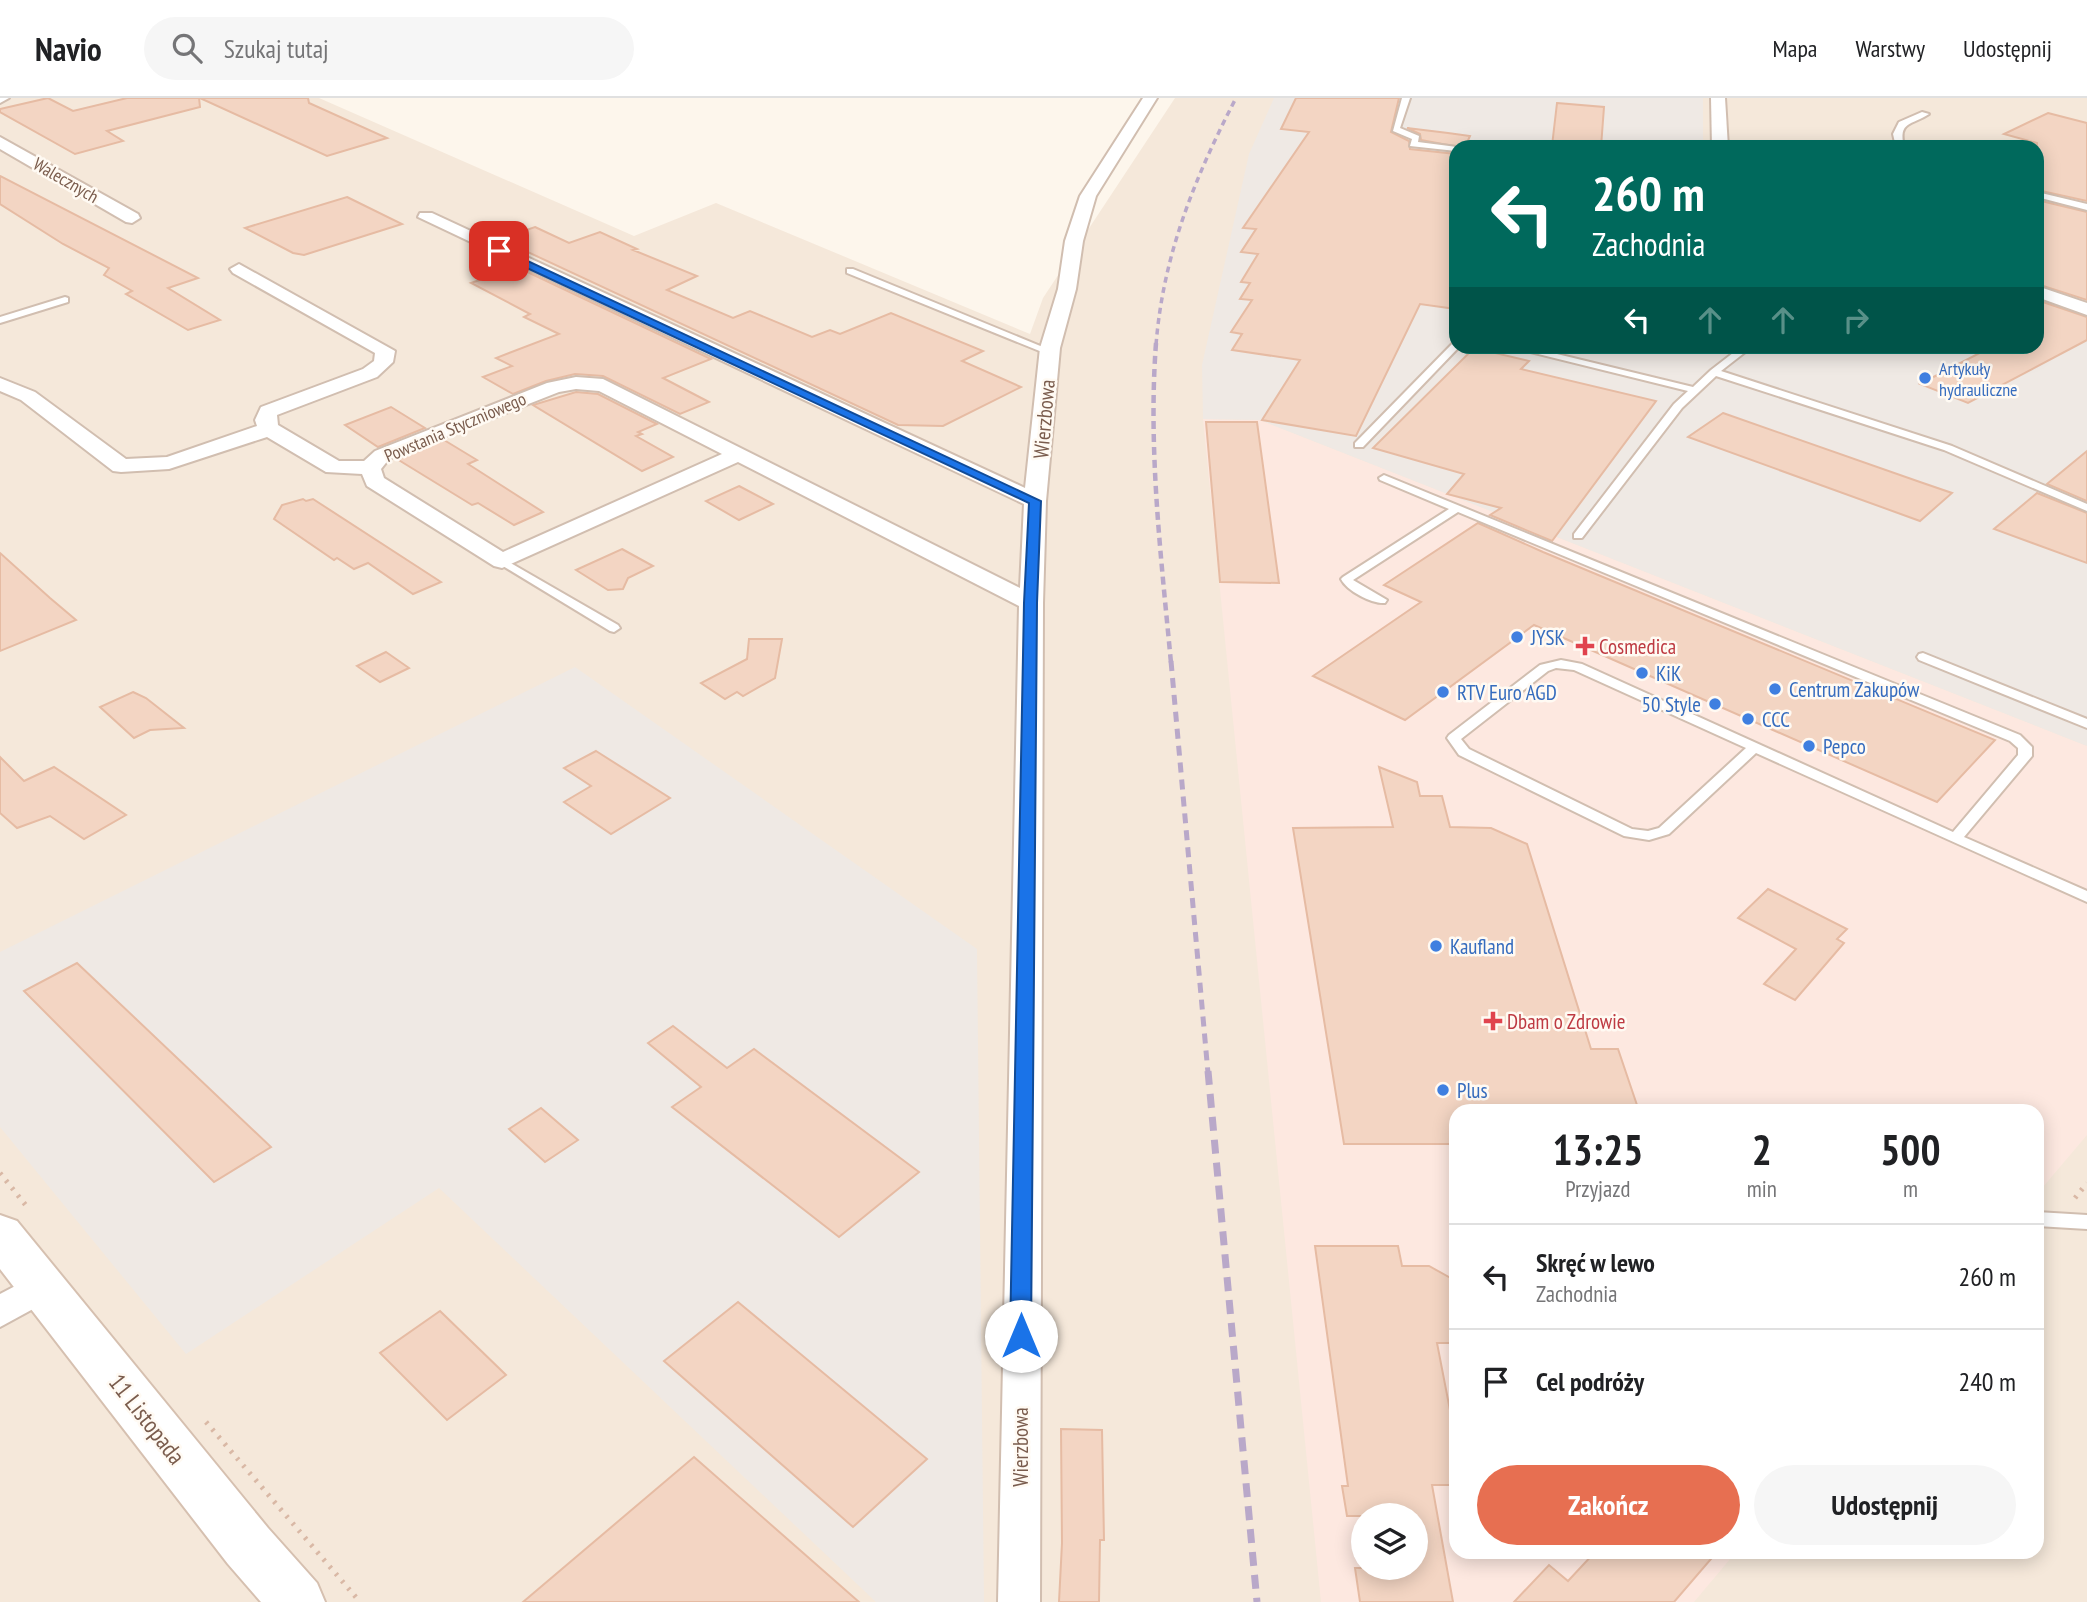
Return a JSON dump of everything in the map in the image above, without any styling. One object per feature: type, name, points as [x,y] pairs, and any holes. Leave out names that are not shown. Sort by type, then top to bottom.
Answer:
[{"type":"main road","name":"11 Listopada","points":[[18,1225],[21,1300],[297,1602]]},
{"type":"street","name":"Wierzbowa","points":[[1019,1602],[1031,603],[1035,501],[1050,352],[1067,289],[1074,241],[1088,196],[1150,98]]},
{"type":"street","points":[[1718,98],[1720,140]]},
{"type":"street","name":"Walecznych","points":[[0,142],[132,218]]},
{"type":"street","points":[[426,217],[1035,501]]},
{"type":"street","points":[[239,270],[384,351],[385,359],[381,366],[370,373],[268,411],[265,419],[270,429],[334,467],[370,468]]},
{"type":"street","points":[[2044,294],[2087,309]]},
{"type":"street","name":"Powstania Styczniowego","points":[[502,561],[375,481],[370,468],[382,455],[554,387],[576,383],[603,385],[1031,603]]},
{"type":"street","points":[[0,384],[28,396],[121,466],[169,463],[270,429]]},
{"type":"street","points":[[502,561],[737,455]]},
{"type":"lane","points":[[1406,98],[1396,129],[1416,138],[1413,145],[1449,148]]},
{"type":"lane","points":[[1898,140],[1897,134],[1902,124],[1925,114]]},
{"type":"lane","points":[[2044,196],[2087,207]]},
{"type":"lane","points":[[850,271],[1050,352]]},
{"type":"lane","points":[[0,320],[65,300]]},
{"type":"lane","points":[[1359,445],[1449,352]]},
{"type":"lane","points":[[1544,354],[1695,390]]},
{"type":"lane","points":[[1578,536],[1678,405],[1738,354]]},
{"type":"lane","points":[[1714,372],[1948,448],[2087,508]]},
{"type":"lane","points":[[1384,478],[2015,738],[2025,747],[2025,756],[1955,838]]},
{"type":"lane","points":[[1381,600],[1350,585],[1347,579],[1457,508]]},
{"type":"lane","points":[[502,561],[614,628]]},
{"type":"lane","points":[[1923,657],[2087,724]]},
{"type":"lane","points":[[1755,747],[1664,831],[1649,836],[1629,834],[1464,752],[1454,738],[1544,668],[1563,663],[1578,667],[2087,897]]},
{"type":"lane","points":[[2047,880],[2087,904]]},
{"type":"lane","points":[[2044,1219],[2087,1222]]},
{"type":"path","points":[[0,1173],[18,1225]]},
{"type":"path","points":[[198,1413],[360,1602]]},
{"type":"shaded area","points":[[0,98],[319,98],[634,236],[716,203],[1030,334],[1043,298],[1175,98],[2087,98],[2087,1602],[0,1602]]},
{"type":"shaded area","points":[[1274,98],[1703,98],[1703,140],[1449,140],[1449,354],[2044,354],[2044,343],[2087,322],[2087,746],[1260,420],[1203,419],[1202,365],[1249,154]]},
{"type":"shaded area","points":[[1203,419],[1260,420],[2087,746],[2087,1135],[2044,1186],[2044,1104],[1449,1104],[1449,1559],[1730,1559],[1694,1602],[1321,1602]]},
{"type":"shaded area","points":[[575,667],[977,949],[984,1602],[876,1602],[439,1188],[186,1354],[0,1127],[0,952]]},
{"type":"building","points":[[48,98],[73,111],[127,98],[199,98],[200,107],[107,131],[123,141],[75,154],[0,112],[0,109]]},
{"type":"building","points":[[200,98],[308,98],[309,103],[387,138],[327,156]]},
{"type":"building","points":[[1296,98],[1399,98],[1391,132],[1409,141],[1410,149],[1449,153],[1449,308],[1420,304],[1356,436],[1262,420],[1300,360],[1232,350],[1242,334],[1231,332],[1252,300],[1240,299],[1250,283],[1241,282],[1258,254],[1241,252],[1256,229],[1243,228],[1309,132],[1281,129]]},
{"type":"building","points":[[1557,103],[1604,107],[1602,140],[1553,140]]},
{"type":"building","points":[[2048,113],[2087,123],[2087,201],[2044,192],[2044,140],[2026,140],[2004,134]]},
{"type":"building","points":[[1407,128],[1470,136],[1468,140],[1449,140],[1449,145],[1421,140],[1420,134]]},
{"type":"building","points":[[0,176],[198,278],[168,288],[220,320],[188,330],[126,294],[132,291],[104,275],[109,268],[63,244],[0,204]]},
{"type":"building","points":[[347,197],[402,224],[304,255],[293,253],[245,228]]},
{"type":"building","points":[[2044,202],[2087,212],[2087,300],[2044,286]]},
{"type":"building","points":[[535,227],[569,243],[600,232],[637,249],[633,250],[697,276],[667,290],[733,318],[750,311],[812,337],[830,330],[840,334],[891,313],[983,351],[962,361],[1021,387],[943,426],[898,425],[500,239]]},
{"type":"building","points":[[517,267],[711,359],[663,378],[709,402],[680,414],[603,376],[575,374],[546,381],[513,394],[483,377],[512,366],[496,358],[559,334],[524,317],[530,314],[471,283]]},
{"type":"building","points":[[2044,302],[2087,317],[2087,340],[1968,403],[1920,384],[1978,354],[2044,354]]},
{"type":"building","points":[[1468,354],[1499,354],[1529,361],[1521,369],[1656,401],[1552,541],[1490,515],[1501,508],[1447,494],[1464,474],[1373,448]]},
{"type":"building","points":[[576,392],[598,394],[657,424],[638,432],[642,434],[636,436],[673,457],[642,471],[533,405]]},
{"type":"building","points":[[391,407],[425,428],[378,447],[345,425]]},
{"type":"building","points":[[1723,413],[1952,493],[1920,521],[1688,437]]},
{"type":"building","points":[[1206,422],[1257,422],[1279,583],[1220,582]]},
{"type":"building","points":[[444,440],[477,460],[468,464],[543,512],[514,525],[478,503],[472,505],[397,459]]},
{"type":"building","points":[[2087,451],[2087,501],[2047,484]]},
{"type":"building","points":[[739,486],[773,504],[739,520],[706,501]]},
{"type":"building","points":[[2037,493],[2087,513],[2087,563],[1994,529]]},
{"type":"building","points":[[313,499],[441,582],[413,594],[368,563],[354,569],[337,558],[334,560],[274,519],[282,505]]},
{"type":"building","points":[[1478,523],[1995,740],[1937,802],[1534,625],[1405,720],[1313,676],[1421,602],[1384,585]]},
{"type":"building","points":[[622,549],[653,566],[628,578],[623,589],[608,590],[576,570]]},
{"type":"building","points":[[0,553],[50,598],[76,620],[0,651]]},
{"type":"building","points":[[749,639],[782,639],[775,678],[743,696],[737,692],[725,699],[701,683],[747,659]]},
{"type":"building","points":[[386,652],[409,668],[380,682],[357,666]]},
{"type":"building","points":[[133,692],[146,698],[184,728],[150,730],[134,738],[100,707]]},
{"type":"building","points":[[596,751],[670,798],[611,834],[564,802],[591,786],[564,768]]},
{"type":"building","points":[[0,757],[24,781],[54,767],[126,815],[84,839],[50,816],[17,828],[0,813]]},
{"type":"building","name":"Kaufland","points":[[1379,767],[1417,782],[1420,796],[1442,796],[1450,827],[1491,828],[1527,844],[1591,1049],[1618,1049],[1637,1104],[1449,1104],[1449,1144],[1344,1144],[1293,828],[1393,827]]},
{"type":"building","points":[[1768,889],[1847,929],[1837,939],[1844,943],[1795,1000],[1764,984],[1796,949],[1738,918]]},
{"type":"building","points":[[77,963],[271,1147],[214,1182],[24,991]]},
{"type":"building","points":[[673,1026],[727,1068],[754,1049],[919,1172],[839,1237],[672,1107],[701,1087],[648,1043]]},
{"type":"building","points":[[541,1108],[578,1140],[545,1162],[509,1129]]},
{"type":"building","points":[[1315,1246],[1398,1246],[1402,1266],[1429,1266],[1449,1277],[1449,1343],[1437,1343],[1449,1405],[1449,1485],[1432,1485],[1453,1602],[1360,1602],[1357,1580],[1428,1580],[1428,1503],[1351,1503],[1351,1516],[1347,1516],[1342,1486],[1348,1486]]},
{"type":"building","points":[[738,1302],[927,1459],[853,1527],[664,1361]]},
{"type":"building","points":[[440,1311],[506,1375],[447,1420],[380,1353]]},
{"type":"building","points":[[1061,1429],[1102,1430],[1104,1540],[1100,1540],[1099,1602],[1059,1602],[1062,1543]]},
{"type":"building","points":[[694,1457],[859,1602],[523,1602]]},
{"type":"building","points":[[1588,1559],[1711,1559],[1674,1602],[1514,1602],[1549,1565],[1568,1581]]},
{"type":"railway","points":[[1156,345],[1166,280],[1183,217],[1207,157],[1236,98]]},
{"type":"railway","points":[[1156,343],[1155,463],[1171,663]]},
{"type":"railway","points":[[1171,661],[1208,1073]]},
{"type":"railway","points":[[1208,1071],[1257,1602]]},
{"type":"place","name":"Artykuły hydrauliczne","points":[[1925,378]]},
{"type":"place","name":"JYSK","points":[[1517,637]]},
{"type":"place","name":"Cosmedica","points":[[1585,646]]},
{"type":"place","name":"KiK","points":[[1642,673]]},
{"type":"place","name":"Centrum Zakupów","points":[[1775,689]]},
{"type":"place","name":"RTV Euro AGD","points":[[1443,692]]},
{"type":"place","name":"50 Style","points":[[1715,704]]},
{"type":"place","name":"CCC","points":[[1748,719]]},
{"type":"place","name":"Pepco","points":[[1809,746]]},
{"type":"place","name":"Kaufland","points":[[1436,946]]},
{"type":"place","name":"Dbam o Zdrowie","points":[[1493,1021]]},
{"type":"place","name":"Plus","points":[[1443,1090]]},
{"type":"route","points":[[499,251],[1035,501],[1031,603],[1021,1336]]}]
